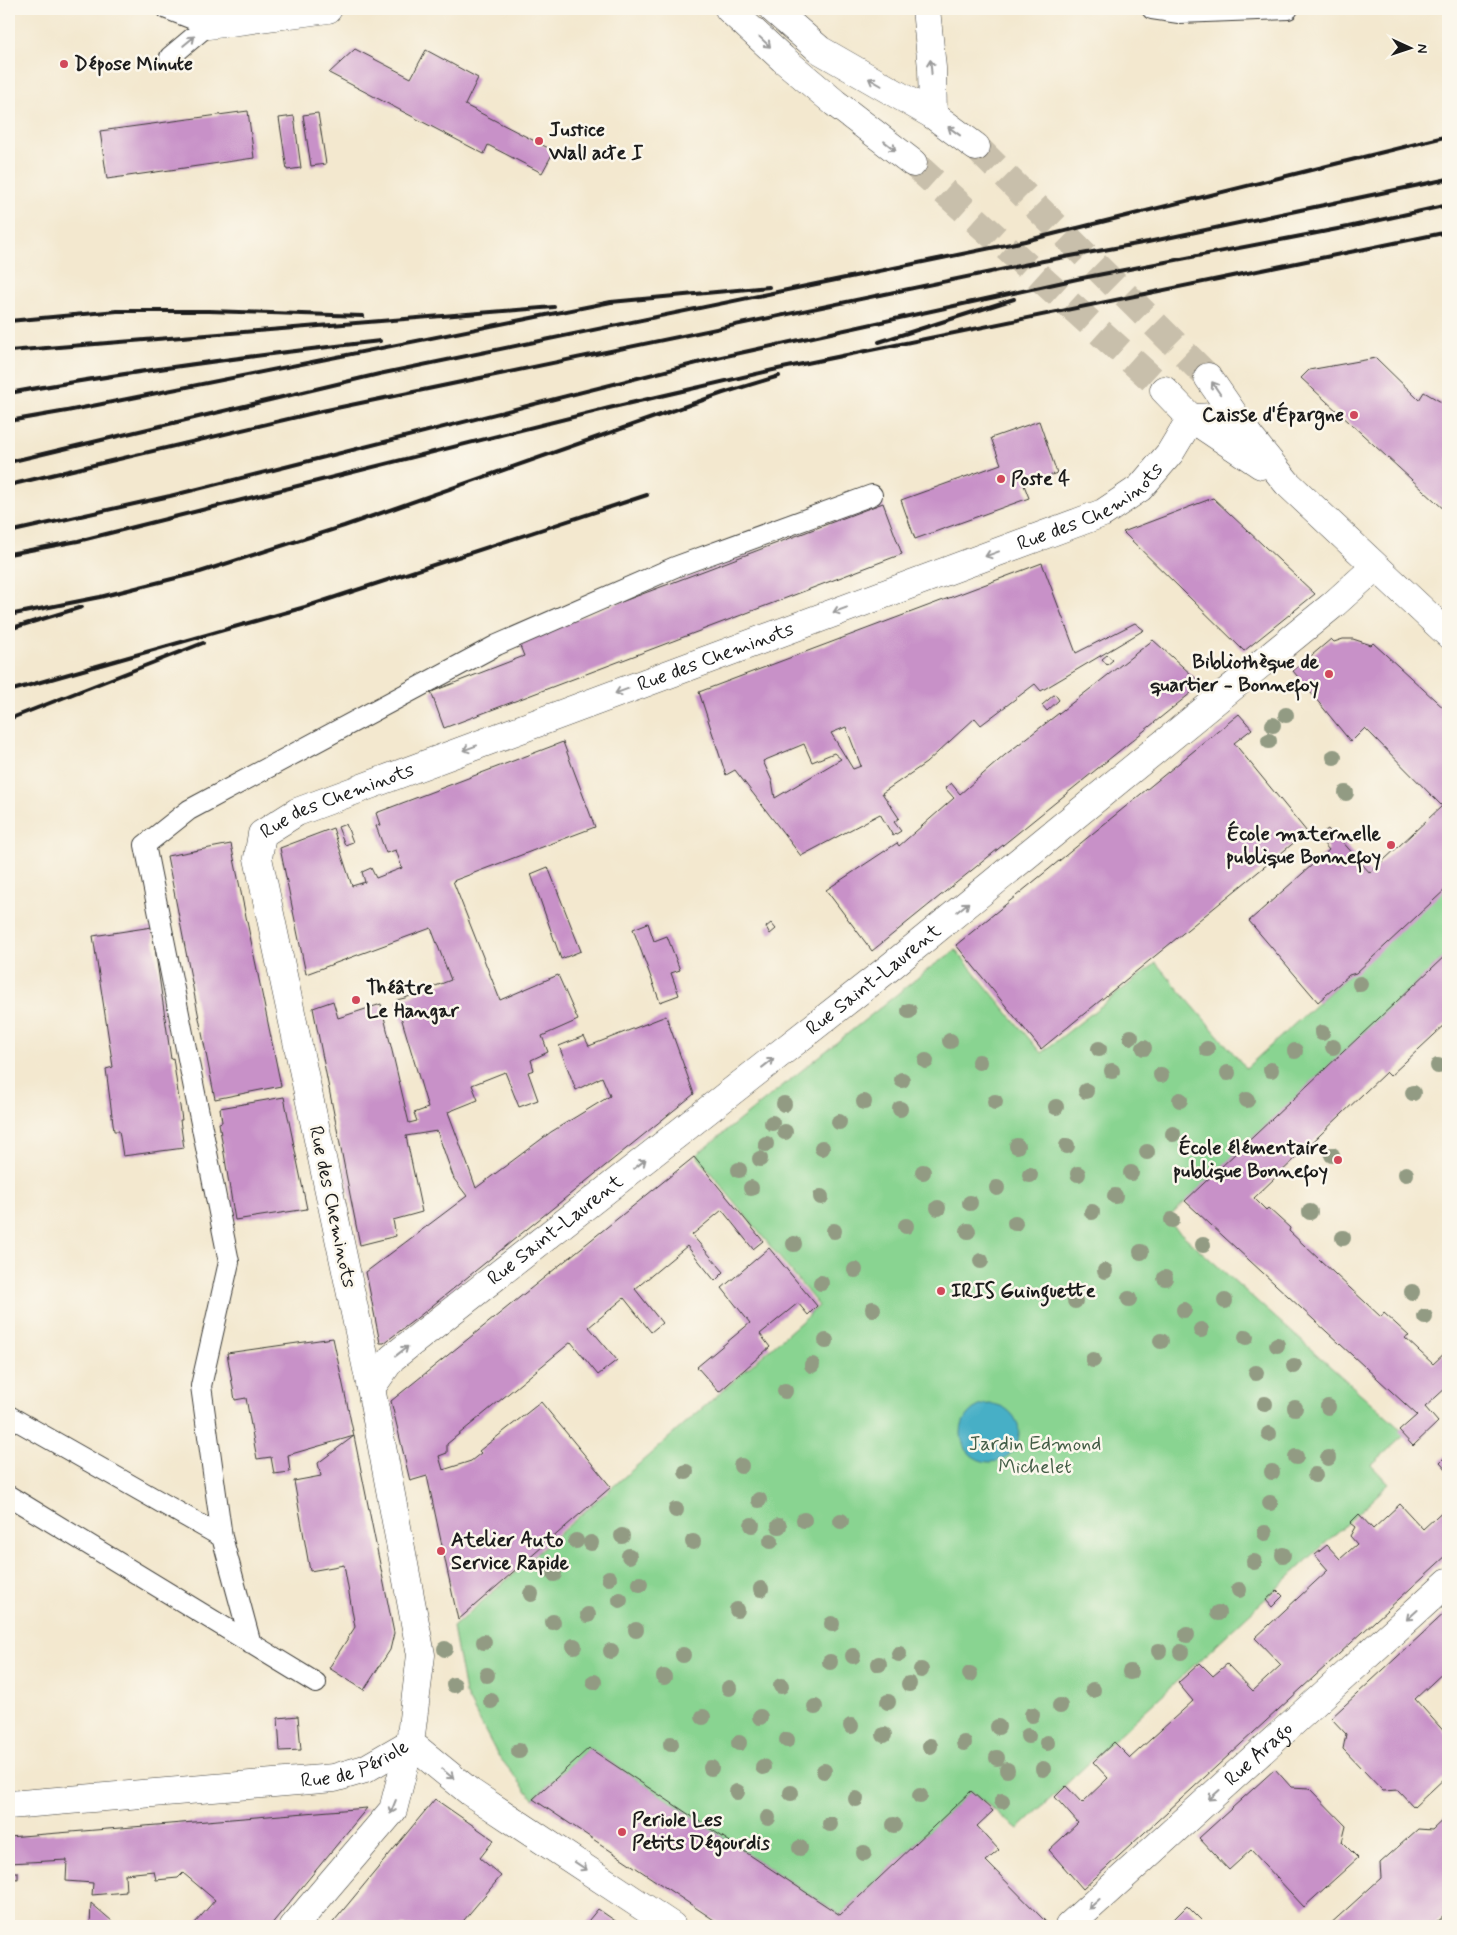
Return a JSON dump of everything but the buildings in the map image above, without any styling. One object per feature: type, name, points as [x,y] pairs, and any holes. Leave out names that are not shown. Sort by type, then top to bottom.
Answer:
[{"type":"street","points":[[208,25],[328,9]]},
{"type":"street","points":[[729,9],[835,103],[913,164]]},
{"type":"street","points":[[773,9],[820,50],[933,115],[976,147]]},
{"type":"street","points":[[926,9],[932,68],[933,115]]},
{"type":"street","points":[[1208,377],[1248,435],[1287,483],[1448,634]]},
{"type":"street","points":[[1164,390],[1190,418],[1287,483]]},
{"type":"street","points":[[1190,418],[1216,418],[1248,435]]},
{"type":"street","name":"Rue des Cheminots","points":[[294,1926],[393,1810],[410,1743],[421,1655],[371,1388],[258,858],[262,834],[296,812],[1103,513],[1140,488],[1170,453],[1190,418]]},
{"type":"street","name":"Rue Saint-Laurent","points":[[371,1388],[392,1358],[889,968],[1334,604],[1375,567]]},
{"type":"street","name":"Rue Arago","points":[[1069,1926],[1448,1582]]},
{"type":"street","name":"Rue de Périole","points":[[9,1805],[334,1778],[365,1769],[410,1743],[470,1792],[672,1926]]},
{"type":"lane","points":[[167,9],[208,25],[170,57]]},
{"type":"lane","points":[[1152,9],[1179,13],[1288,9]]},
{"type":"lane","points":[[251,1644],[222,1537],[201,1386],[229,1262],[145,845],[188,810],[497,644],[675,567],[872,495]]},
{"type":"lane","points":[[9,1416],[222,1537]]},
{"type":"lane","points":[[9,1496],[316,1683]]},
{"type":"green space","name":"Jardin Edmond Michelet","points":[[1448,885],[1448,953],[1166,1220],[1406,1434],[1371,1465],[1389,1484],[1018,1829],[971,1791],[840,1915],[589,1748],[533,1799],[497,1754],[465,1693],[453,1627],[819,1306],[696,1155],[931,967],[956,950],[1041,1053],[1156,963],[1246,1068]]},
{"type":"water","points":[[984,1404],[996,1404],[1011,1412],[1019,1427],[1019,1439],[1011,1454],[996,1462],[984,1462],[969,1454],[961,1439],[961,1427],[969,1412]]},
{"type":"tunnel","points":[[976,147],[1208,377]]},
{"type":"tunnel","points":[[913,163],[1164,390]]},
{"type":"railway","points":[[9,462],[379,374],[1025,241],[1448,136]]},
{"type":"railway","points":[[9,485],[322,411],[1448,179]]},
{"type":"railway","points":[[9,532],[170,496],[717,358],[1077,279],[1348,227],[1448,205]]},
{"type":"railway","points":[[9,554],[78,541],[609,408],[773,370],[1448,232]]},
{"type":"railway","points":[[9,421],[611,302],[769,287]]},
{"type":"railway","points":[[879,342],[1014,299]]},
{"type":"railway","points":[[9,351],[554,307]]},
{"type":"railway","points":[[9,321],[117,311],[209,311],[363,316]]},
{"type":"railway","points":[[9,393],[194,364],[380,341]]},
{"type":"railway","points":[[9,615],[100,597],[200,572],[344,526],[723,393],[779,376]]},
{"type":"railway","points":[[9,691],[305,607],[647,495]]},
{"type":"railway","points":[[9,629],[82,607]]},
{"type":"railway","points":[[9,719],[203,643]]},
{"type":"place","name":"Dépose Minute","points":[[64,64]]},
{"type":"place","name":"Justice Wall acte I","points":[[539,141]]},
{"type":"place","name":"Caisse d'Épargne","points":[[1354,415]]},
{"type":"place","name":"Poste 4","points":[[1001,479]]},
{"type":"place","name":"Bibliothèque de quartier - Bonnefoy","points":[[1329,674]]},
{"type":"place","name":"École maternelle publique Bonnefoy","points":[[1391,845]]},
{"type":"place","name":"Théâtre Le Hangar","points":[[356,1000]]},
{"type":"place","name":"École élémentaire publique Bonnefoy","points":[[1338,1160]]},
{"type":"place","name":"IRIS Guinguette","points":[[941,1291]]},
{"type":"place","name":"Atelier Auto Service Rapide","points":[[441,1551]]},
{"type":"place","name":"Periole Les Petits Dégourdis","points":[[622,1832]]}]
